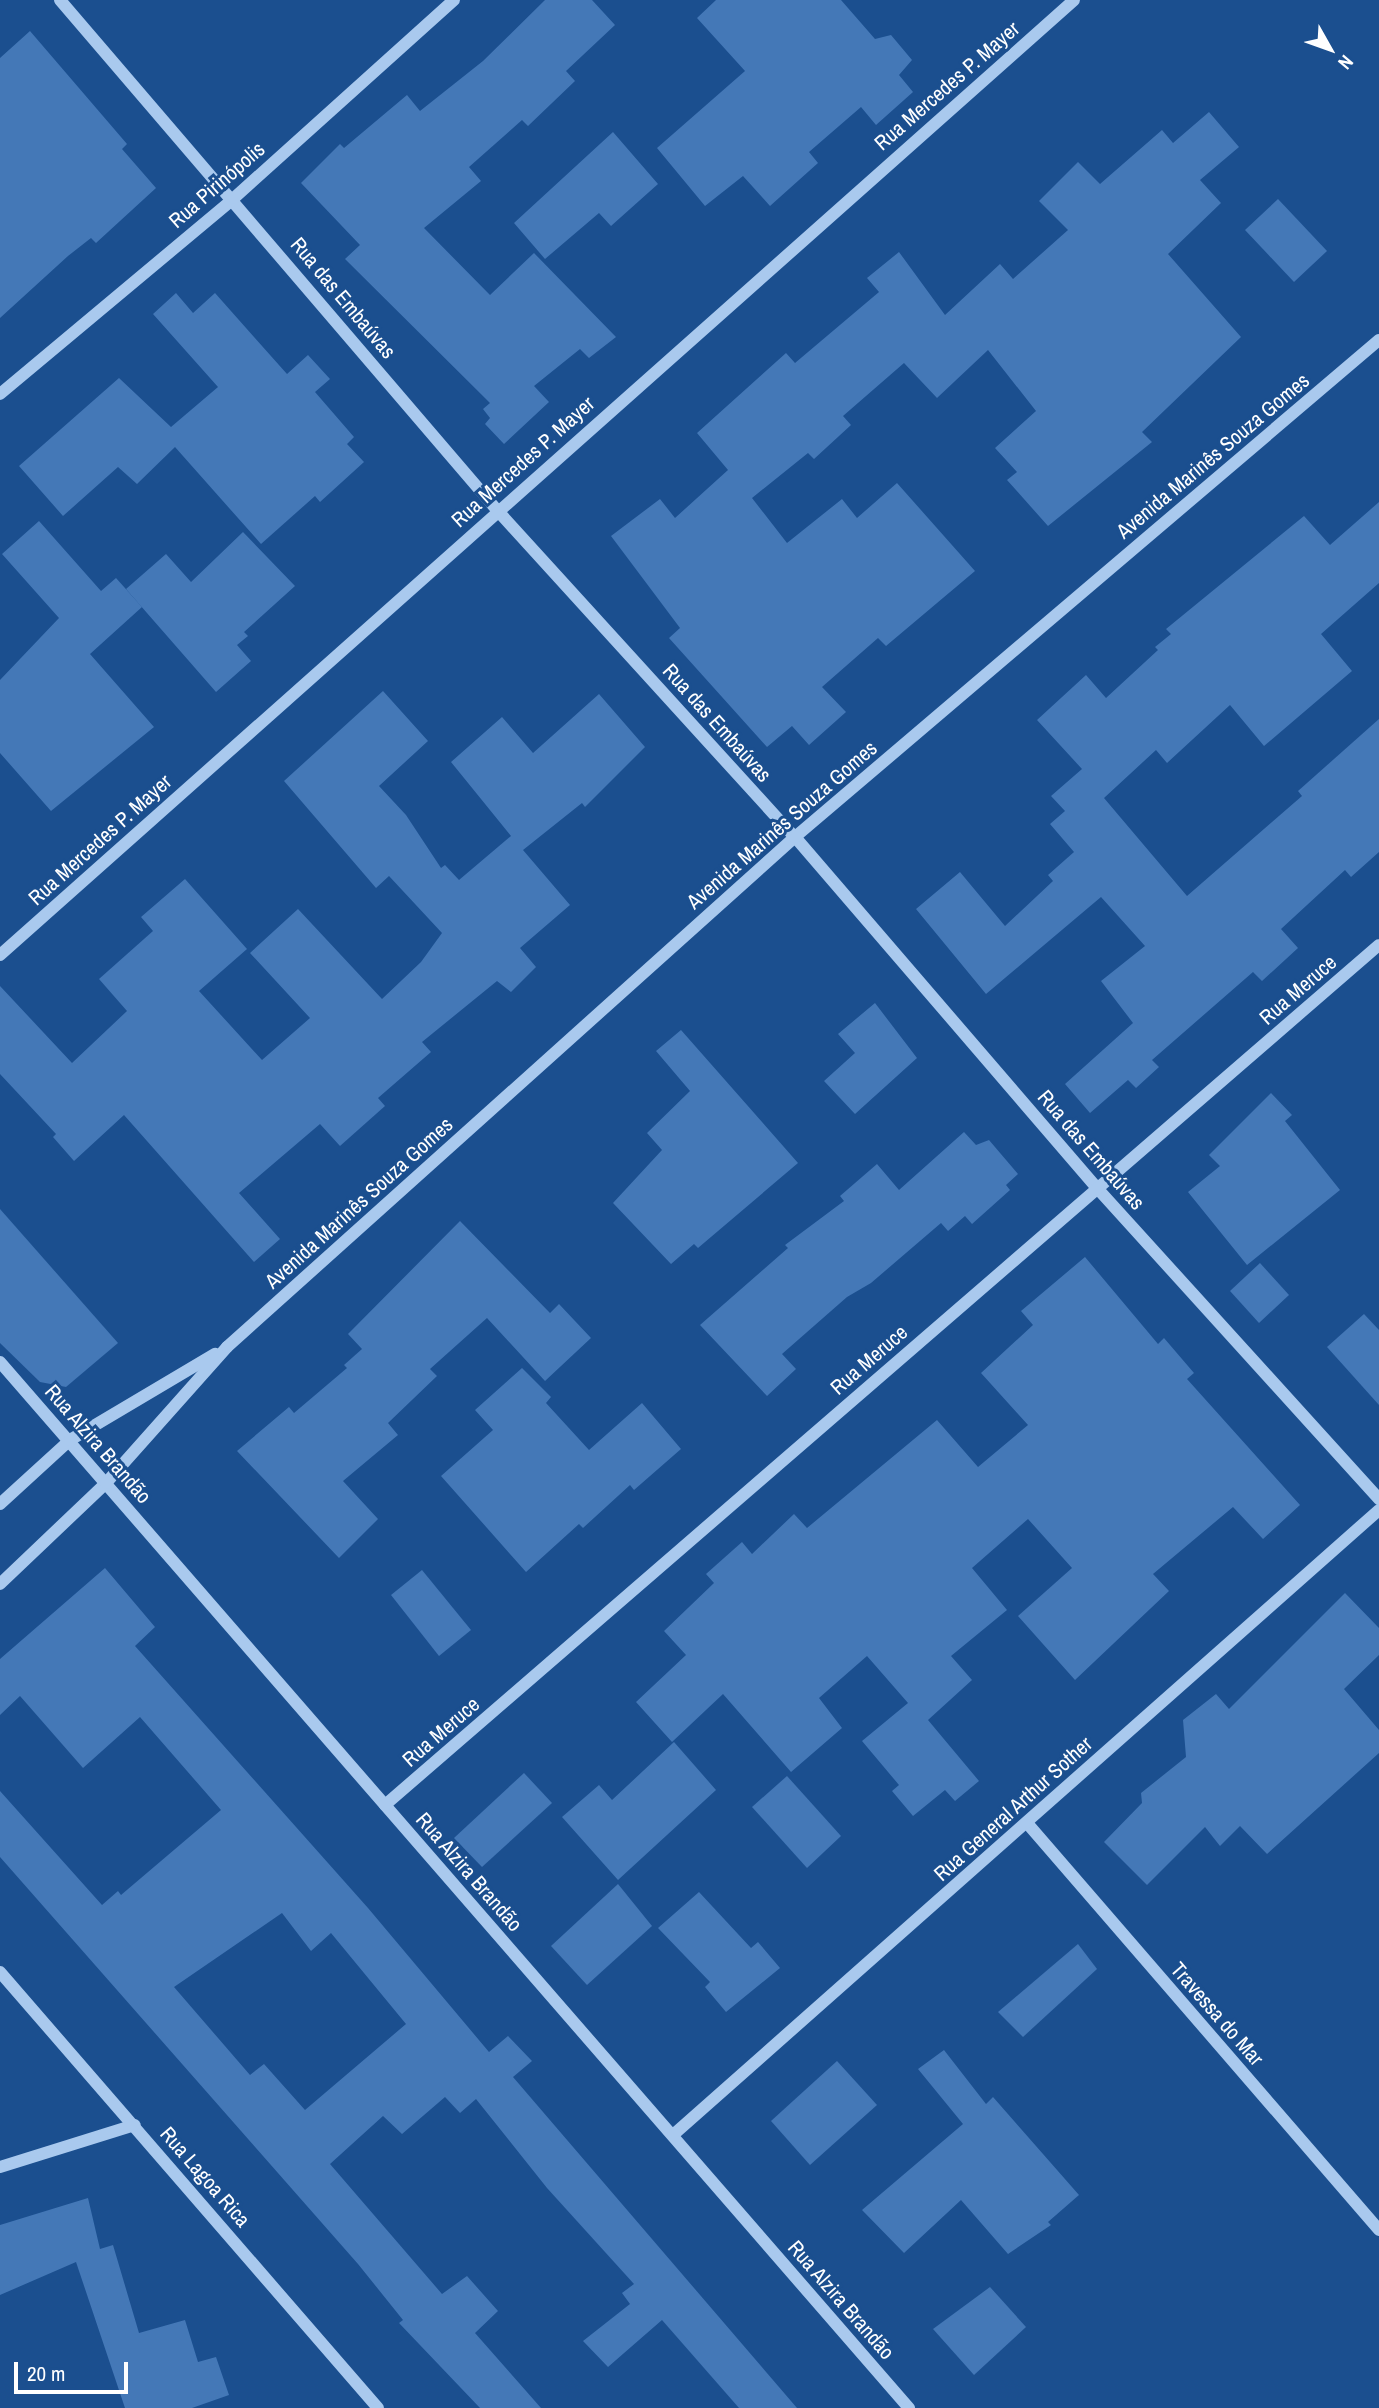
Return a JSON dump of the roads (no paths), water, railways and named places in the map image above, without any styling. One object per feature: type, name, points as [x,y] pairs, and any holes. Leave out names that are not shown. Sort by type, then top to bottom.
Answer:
[{"type":"street","name":"Rua das Embaúvas","points":[[60,0],[234,198],[497,510],[794,837],[1097,1188],[1379,1499]]},
{"type":"street","name":"Rua Pirinópolis","points":[[0,394],[234,198],[454,0]]},
{"type":"street","name":"Rua Mercedes P. Mayer","points":[[0,955],[497,510],[1074,0]]},
{"type":"street","name":"Avenida Marinês Souza Gomes","points":[[0,1584],[106,1483],[227,1347],[794,837],[1377,341]]},
{"type":"street","name":"Rua Meruce","points":[[385,1805],[1379,945]]},
{"type":"street","name":"Avenida Marinês Souza Gomes","points":[[0,1504],[70,1440],[227,1347]]},
{"type":"street","name":"Rua Alzira Brandão","points":[[0,1362],[909,2408]]},
{"type":"street","name":"Rua General Arthur Sother","points":[[673,2135],[1379,1510]]},
{"type":"street","name":"Travessa do Mar","points":[[1027,1823],[1379,2230]]},
{"type":"street","name":"Rua Lagoa Rica","points":[[0,1972],[378,2408]]},
{"type":"street","points":[[0,2167],[135,2125]]}]
